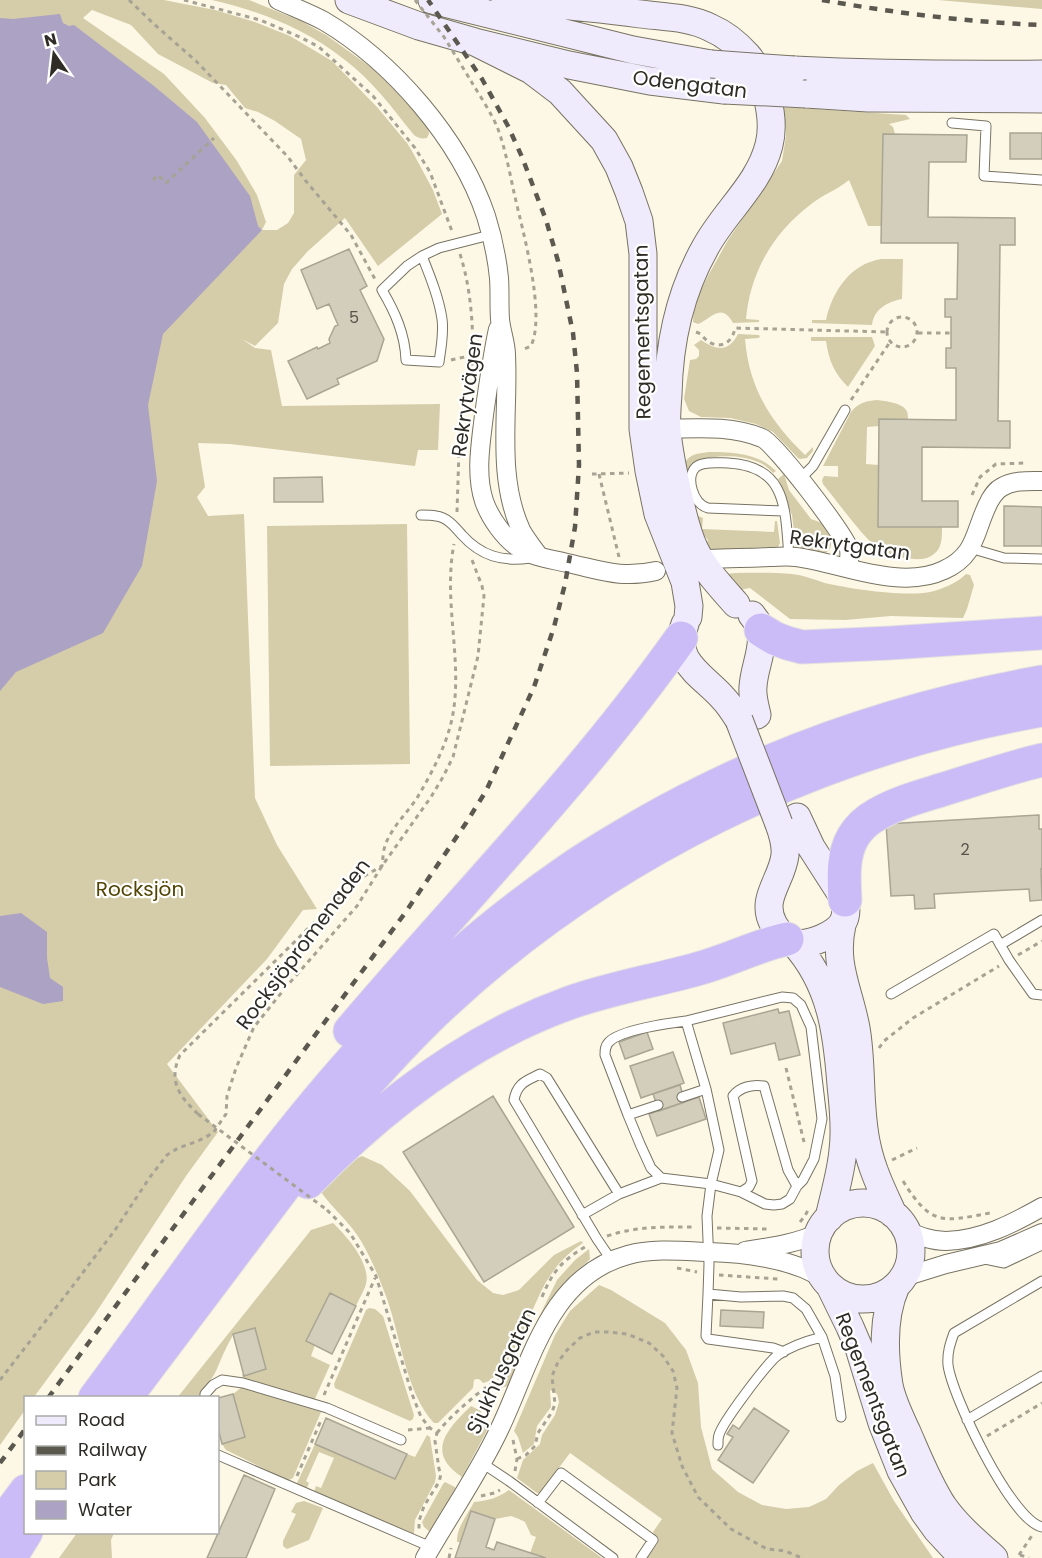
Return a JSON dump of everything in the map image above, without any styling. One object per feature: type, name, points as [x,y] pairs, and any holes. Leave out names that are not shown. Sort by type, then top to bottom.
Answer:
[{"type":"highway","points":[[240,1198],[284,1120],[326,1062],[389,986],[579,769],[631,705],[684,627]]},
{"type":"highway","points":[[761,630],[787,644],[802,647],[1042,633]]},
{"type":"highway","points":[[96,1396],[240,1198],[296,1126],[364,1046],[394,1015],[469,947],[528,899],[571,868],[674,807],[747,771],[825,739],[906,713],[994,691],[1042,682]]},
{"type":"highway","points":[[126,1396],[330,1126],[395,1052],[435,1012],[538,926],[582,894],[641,857],[714,817],[778,788],[816,772],[936,733],[1042,710]]},
{"type":"highway","points":[[843,912],[845,863],[848,850],[853,838],[868,820],[904,802],[1042,760]]},
{"type":"highway","points":[[210,1283],[361,1131],[420,1083],[464,1053],[517,1025],[567,1004],[624,987],[699,969],[756,947],[791,941]]},
{"type":"highway","points":[[0,1526],[24,1494]]},
{"type":"highway","points":[[10,1558],[25,1534]]},
{"type":"street","name":"Rekrytvägen","points":[[278,0],[322,20],[352,39],[413,94],[458,157],[474,187],[486,216],[499,278],[499,354],[505,407],[506,476],[512,505],[522,532],[539,556]]},
{"type":"street","name":"Odengatan","points":[[349,0],[419,26],[475,42],[650,81],[724,90],[868,98],[1042,99]]},
{"type":"street","name":"Odengatan","points":[[432,0],[633,50],[711,64],[871,73],[1042,75]]},
{"type":"street","name":"Regementsgatan","points":[[506,0],[606,9],[679,18],[699,23],[726,36],[736,44],[748,57],[762,84],[771,114],[770,142],[765,160],[705,247],[689,281],[677,316],[649,471],[658,514],[685,582],[689,606],[682,650],[691,669],[732,709],[748,718]]},
{"type":"street","name":"Regementsgatan","points":[[475,42],[531,70],[560,92],[604,140],[619,167],[639,221],[644,254],[655,429],[672,469],[682,512],[694,548],[702,562],[736,604],[745,608],[755,618],[761,630]]},
{"type":"street","name":"Rekrytvägen","points":[[499,354],[479,465],[484,501],[494,521],[506,537],[520,549],[539,556],[617,574],[644,574],[656,571]]},
{"type":"street","points":[[655,429],[722,429],[745,432],[765,439],[800,479],[839,531],[849,549],[848,567]]},
{"type":"street","name":"Rekrytgatan","points":[[709,559],[789,557],[848,567],[879,576],[905,579],[943,571],[961,561],[970,548],[994,492],[1011,483],[1042,481]]},
{"type":"street","points":[[684,627],[707,603],[717,601],[736,604]]},
{"type":"street","points":[[761,630],[762,642],[754,675],[748,718],[788,820],[811,848],[843,912],[838,941],[839,959],[856,1030],[866,1144],[872,1167],[910,1246],[910,1262],[900,1282]]},
{"type":"street","points":[[788,820],[785,857],[769,900],[769,913],[779,933],[791,941],[811,963],[822,985],[830,1008],[837,1044],[843,1111],[844,1140],[840,1171],[814,1220],[816,1264],[827,1283],[845,1296],[875,1298],[900,1282],[945,1264],[1001,1251],[1042,1233]]},
{"type":"street","points":[[791,941],[806,943],[833,933],[843,912]]},
{"type":"street","points":[[814,1220],[849,1206],[872,1204],[883,1208],[899,1222],[924,1238],[945,1241],[963,1239],[1001,1229],[1042,1207]]},
{"type":"street","name":"Sjukhusgatan","points":[[729,1253],[785,1244],[814,1220]]},
{"type":"street","name":"Sjukhusgatan","points":[[428,1553],[482,1463],[547,1322],[562,1299],[578,1281],[595,1269],[612,1260],[629,1255],[657,1251],[729,1253],[785,1262],[816,1274],[827,1283]]},
{"type":"street","name":"Regementsgatan","points":[[900,1282],[887,1311],[886,1341],[890,1387],[901,1418],[918,1458],[943,1506],[970,1538],[1010,1557]]},
{"type":"street","name":"Regementsgatan","points":[[827,1283],[859,1348],[882,1423],[901,1471],[924,1512],[963,1558]]},
{"type":"lane","points":[[951,123],[986,126],[984,176],[1042,180]]},
{"type":"lane","points":[[422,256],[442,318],[440,362],[406,360],[401,330],[382,290],[407,266],[422,256],[439,248],[490,235]]},
{"type":"lane","points":[[800,479],[813,466],[845,410]]},
{"type":"lane","points":[[784,511],[701,507],[695,500],[692,472],[702,464],[750,466],[760,470],[779,492],[784,511],[789,557]]},
{"type":"lane","points":[[421,515],[437,516],[447,520],[482,553],[518,560],[539,556]]},
{"type":"lane","points":[[970,548],[1004,558],[1042,559]]},
{"type":"lane","points":[[1000,945],[1042,920]]},
{"type":"lane","points":[[891,994],[994,934],[1033,994],[1042,995]]},
{"type":"lane","points":[[582,1215],[618,1194],[661,1178],[711,1184],[741,1192],[765,1204],[782,1204],[790,1199],[814,1159],[822,1119],[813,1036],[807,1016],[801,1005],[793,998],[782,997],[686,1021],[635,1030],[611,1040],[606,1047],[605,1055],[651,1168],[661,1178]]},
{"type":"lane","points":[[686,1021],[706,1089],[719,1150],[706,1216],[709,1252],[706,1336],[708,1339],[773,1348],[784,1352]]},
{"type":"lane","points":[[612,1260],[582,1215],[514,1100],[516,1090],[540,1074],[547,1078],[618,1194]]},
{"type":"lane","points":[[741,1192],[749,1187],[752,1181],[733,1096],[737,1090],[757,1085],[764,1086],[788,1170],[797,1186]]},
{"type":"lane","points":[[682,1097],[706,1089]]},
{"type":"lane","points":[[628,1115],[658,1105]]},
{"type":"lane","points":[[977,1257],[1004,1263],[1042,1245]]},
{"type":"lane","points":[[1040,1526],[1030,1520],[1012,1502],[977,1442],[952,1382],[947,1354],[954,1333],[1042,1281]]},
{"type":"lane","points":[[708,1293],[741,1297],[783,1296],[793,1298],[806,1309],[822,1337],[834,1376],[842,1417]]},
{"type":"lane","points":[[718,1445],[718,1436],[724,1424],[768,1365],[778,1355],[793,1346],[822,1337]]},
{"type":"lane","points":[[967,1420],[1042,1376]]},
{"type":"lane","points":[[205,1396],[213,1384],[222,1380],[243,1383],[327,1408],[401,1440]]},
{"type":"lane","points":[[219,1454],[428,1553]]},
{"type":"lane","points":[[482,1463],[613,1558]]},
{"type":"lane","points":[[538,1503],[561,1473],[653,1540],[641,1558]]},
{"type":"path","points":[[129,0],[196,61],[288,157],[351,234],[382,290]]},
{"type":"path","points":[[184,0],[260,20],[319,47],[373,96],[415,148],[430,172],[461,259],[471,307],[473,356],[471,378]]},
{"type":"path","points":[[415,0],[444,37],[498,128],[528,257],[534,295],[536,327],[535,338],[531,346],[518,352],[440,362]]},
{"type":"path","points":[[153,180],[158,175],[166,183],[214,138]]},
{"type":"path","points":[[903,317],[912,320],[918,333],[914,343],[905,348],[894,346],[887,332],[894,319],[903,317]]},
{"type":"path","points":[[692,331],[700,333],[705,339],[717,345],[729,341],[733,337],[735,328],[887,332]]},
{"type":"path","points":[[918,333],[951,333]]},
{"type":"path","points":[[845,410],[890,342]]},
{"type":"path","name":"Rocksjöpromenaden","points":[[0,1380],[115,1230],[167,1155],[213,1133],[226,1114],[227,1096],[236,1068],[254,1027],[357,906],[431,797],[453,757],[478,656],[484,596],[465,544],[456,529],[459,450],[468,401]]},
{"type":"path","points":[[972,495],[980,477],[996,464],[1033,463]]},
{"type":"path","points":[[592,474],[633,473]]},
{"type":"path","points":[[599,474],[620,565]]},
{"type":"path","points":[[419,1530],[419,1521],[424,1506],[439,1482],[441,1474],[435,1440],[437,1433],[421,1417],[411,1394],[376,1276],[350,1233],[327,1210],[198,1114],[186,1103],[175,1078],[180,1055],[343,894],[361,878],[382,866],[385,845],[390,835],[416,799],[439,757],[450,729],[456,702],[450,604],[452,555],[456,529]]},
{"type":"path","points":[[876,1053],[884,1041],[913,1018],[1042,941]]},
{"type":"path","points":[[786,1068],[804,1142],[814,1159]]},
{"type":"path","points":[[890,1160],[917,1148]]},
{"type":"path","points":[[888,1152],[895,1168]]},
{"type":"path","points":[[900,1176],[920,1206],[937,1217],[950,1220],[994,1213]]},
{"type":"path","points":[[676,1268],[709,1275],[784,1279]]},
{"type":"path","points":[[292,1488],[327,1408],[324,1396],[376,1276]]},
{"type":"path","points":[[510,1433],[517,1459],[536,1446],[538,1433],[555,1404],[552,1376],[558,1362],[580,1338],[594,1332],[608,1332],[627,1334],[649,1343],[663,1356],[673,1371],[677,1388],[672,1433],[682,1466],[698,1497],[730,1529],[767,1549],[785,1551],[802,1558]]},
{"type":"path","points":[[977,1442],[1042,1403]]},
{"type":"path","points":[[401,1440],[409,1429],[430,1428]]},
{"type":"path","points":[[481,1496],[506,1487],[509,1481]]},
{"type":"path","points":[[1010,1557],[1040,1526]]},
{"type":"path","points":[[449,1558],[451,1547]]},
{"type":"path","points":[[1010,1557],[1029,1558]]},
{"type":"green space","name":"Rocksjön","points":[[0,0],[164,0],[215,10],[255,22],[290,36],[332,61],[377,107],[412,151],[433,190],[442,214],[378,266],[345,218],[308,251],[292,269],[284,284],[278,323],[255,346],[242,339],[255,348],[271,350],[282,406],[440,404],[438,450],[418,450],[415,466],[230,444],[198,443],[205,487],[197,497],[208,516],[244,514],[255,798],[277,845],[317,909],[303,910],[267,959],[167,1064],[218,1132],[186,1176],[95,1314],[35,1396],[24,1396],[24,1411],[0,1445]],"holes":[[[92,10],[131,25],[158,54],[213,83],[226,85],[245,108],[275,121],[301,139],[306,160],[294,175],[294,213],[288,223],[277,230],[262,230],[266,222],[257,195],[237,161],[205,118],[164,74],[83,18]]]},
{"type":"green space","points":[[212,0],[249,0],[301,21],[326,35],[372,68],[394,89],[428,127],[427,138],[414,135],[364,76],[330,49],[282,22]]},
{"type":"green space","points":[[938,0],[1042,0],[1042,9]]},
{"type":"green space","points":[[784,107],[906,115],[910,119],[889,124],[893,127],[895,134],[883,134],[882,226],[868,226],[849,180],[815,201],[797,216],[785,228],[766,255],[752,286],[746,319],[759,320],[759,322],[733,323],[724,313],[720,313],[698,324],[693,322],[694,303],[709,274],[728,240],[782,161],[786,136]]},
{"type":"green space","points":[[881,259],[903,259],[902,299],[882,307],[875,315],[872,325],[812,323],[812,320],[826,320],[833,299],[852,273],[870,262]]},
{"type":"green space","points":[[738,334],[759,335],[758,338],[745,339],[751,373],[763,403],[781,429],[805,455],[813,447],[813,451],[807,458],[798,458],[773,432],[756,424],[730,418],[701,417],[689,411],[684,399],[690,360],[699,356],[699,350],[694,345],[701,340],[717,348],[726,347]]},
{"type":"green space","points":[[811,337],[872,337],[875,346],[848,387],[833,366],[826,341],[811,341]]},
{"type":"green space","points":[[877,400],[901,406],[908,415],[908,420],[867,427],[866,464],[879,465],[878,526],[942,527],[938,549],[936,553],[927,558],[904,558],[879,549],[861,531],[823,484],[824,476],[838,477],[838,466],[823,466],[851,412],[862,403]]},
{"type":"green space","points":[[709,452],[736,453],[753,457],[776,471],[773,473],[760,463],[734,456],[708,458],[693,464],[688,480],[688,493],[694,512],[703,518],[702,529],[774,532],[775,521],[777,521],[780,543],[778,547],[726,549],[703,554],[708,540],[702,533],[694,530],[682,492],[681,472],[690,457]]},
{"type":"green space","points":[[784,474],[789,490],[811,519],[822,523],[829,534],[831,546],[826,553],[797,550],[792,515],[778,479]]},
{"type":"green space","points":[[407,524],[410,764],[270,766],[267,526]]},
{"type":"green space","points":[[735,573],[799,575],[825,583],[892,593],[930,592],[950,585],[966,574],[970,575],[974,585],[963,618],[891,616],[845,620],[790,619],[750,588],[739,590],[718,575]]},
{"type":"green space","points":[[362,1156],[382,1165],[410,1191],[477,1280],[493,1293],[503,1295],[519,1290],[554,1255],[581,1241],[583,1243],[564,1259],[552,1274],[520,1338],[502,1368],[493,1378],[483,1383],[479,1379],[474,1380],[473,1388],[438,1423],[434,1423],[416,1395],[390,1307],[368,1253],[352,1228],[321,1192],[349,1162]]},
{"type":"green space","points":[[333,1223],[357,1251],[367,1276],[366,1284],[356,1306],[330,1293],[306,1340],[315,1345],[311,1356],[330,1365],[314,1401],[246,1380],[242,1376],[243,1373],[248,1375],[266,1369],[254,1328],[233,1335],[201,1396],[179,1396],[311,1230]]},
{"type":"green space","points":[[589,1249],[590,1259],[565,1282],[547,1306],[509,1386],[494,1389],[520,1356],[557,1280],[575,1260]]},
{"type":"green space","points":[[599,1285],[665,1323],[686,1350],[698,1383],[701,1427],[712,1469],[738,1492],[762,1505],[786,1509],[809,1507],[826,1499],[857,1471],[873,1463],[894,1501],[933,1558],[647,1558],[658,1543],[653,1532],[662,1519],[570,1453],[540,1493],[517,1478],[523,1460],[540,1444],[542,1435],[555,1415],[559,1402],[557,1394],[550,1390],[551,1407],[537,1426],[534,1444],[523,1453],[514,1431],[555,1335],[570,1311]]},
{"type":"green space","points":[[375,1309],[383,1316],[414,1415],[410,1421],[335,1388],[334,1384],[366,1310]]},
{"type":"green space","points":[[242,1387],[321,1412],[293,1478],[289,1480],[283,1478],[226,1450],[222,1444],[245,1437],[233,1394]]},
{"type":"green space","points":[[471,1406],[481,1411],[484,1421],[490,1425],[462,1477],[444,1459],[442,1450],[448,1432]]},
{"type":"green space","points":[[427,1435],[430,1437],[436,1476],[415,1520],[414,1534],[314,1492],[316,1486],[321,1488],[334,1458],[319,1452],[306,1481],[309,1483],[307,1488],[297,1483],[315,1444],[394,1479],[407,1454],[415,1457]]},
{"type":"green space","points":[[445,1482],[455,1489],[430,1532],[422,1522]]},
{"type":"green space","points":[[509,1490],[602,1558],[546,1558],[530,1553],[536,1537],[531,1535],[525,1522],[511,1516],[495,1519],[471,1511],[460,1542],[457,1542],[460,1526],[474,1502],[492,1499]]},
{"type":"green space","points":[[304,1501],[323,1508],[309,1540],[287,1549],[283,1546],[283,1541],[296,1514],[291,1512],[296,1503]]},
{"type":"green space","points":[[76,1534],[114,1534],[111,1540],[112,1558],[59,1558]]},
{"type":"water","points":[[60,14],[63,23],[69,26],[74,25],[197,122],[250,196],[258,226],[262,230],[163,334],[148,405],[157,481],[142,566],[103,633],[16,672],[0,691],[0,18],[13,19]]},
{"type":"water","points":[[21,913],[47,932],[50,978],[63,987],[63,1001],[43,1004],[0,987],[0,916]]},
{"type":"building","points":[[1010,133],[1042,133],[1042,159],[1010,159]]},
{"type":"building","points":[[883,134],[967,135],[966,162],[929,162],[928,217],[1015,218],[1015,245],[1000,245],[998,421],[1010,421],[1010,448],[922,447],[922,501],[958,501],[958,527],[878,527],[879,419],[956,420],[956,368],[946,368],[946,348],[951,348],[951,317],[945,317],[945,299],[957,299],[958,243],[881,243]]},
{"type":"building","points":[[349,249],[367,286],[360,290],[384,339],[377,361],[337,379],[339,384],[307,399],[288,361],[330,343],[329,339],[335,326],[338,325],[329,304],[317,309],[301,270]]},
{"type":"building","points":[[322,477],[323,502],[274,502],[274,478]]},
{"type":"building","points":[[1004,506],[1042,507],[1042,546],[1004,546]]},
{"type":"building","points":[[1039,815],[1039,829],[1042,829],[1042,900],[1030,901],[1029,889],[934,894],[935,908],[915,909],[914,895],[891,896],[886,824]]},
{"type":"building","points":[[778,1009],[779,1013],[789,1011],[800,1055],[779,1060],[775,1043],[731,1054],[723,1023]]},
{"type":"building","points":[[647,1032],[653,1049],[625,1059],[619,1042]]},
{"type":"building","points":[[673,1052],[684,1083],[641,1098],[630,1066]]},
{"type":"building","points":[[680,1085],[685,1102],[659,1111],[653,1094]]},
{"type":"building","points":[[493,1096],[574,1227],[484,1282],[403,1152]]},
{"type":"building","points":[[699,1097],[706,1119],[657,1136],[649,1114]]},
{"type":"building","points":[[330,1293],[356,1306],[332,1354],[306,1341]]},
{"type":"building","points":[[721,1310],[764,1312],[763,1328],[720,1326]]},
{"type":"building","points":[[255,1328],[266,1369],[244,1376],[233,1334]]},
{"type":"building","points":[[233,1394],[245,1437],[222,1444],[219,1432],[219,1398]]},
{"type":"building","points":[[754,1408],[789,1431],[753,1483],[718,1460],[733,1437],[727,1434],[733,1425],[739,1429]]},
{"type":"building","points":[[326,1418],[407,1454],[395,1479],[315,1444]]},
{"type":"building","points":[[244,1475],[275,1489],[246,1558],[207,1558]]},
{"type":"building","points":[[471,1511],[495,1519],[486,1547],[494,1550],[497,1542],[546,1558],[455,1558]]},
{"type":"railway","points":[[49,1396],[405,913],[466,823],[486,791],[534,687],[554,627],[565,584],[575,527],[579,465],[577,373],[573,333],[558,261],[546,220],[522,157],[482,79],[428,0]]},
{"type":"railway","points":[[822,0],[932,16],[1042,25]]},
{"type":"railway","points":[[0,1463],[24,1431]]}]
